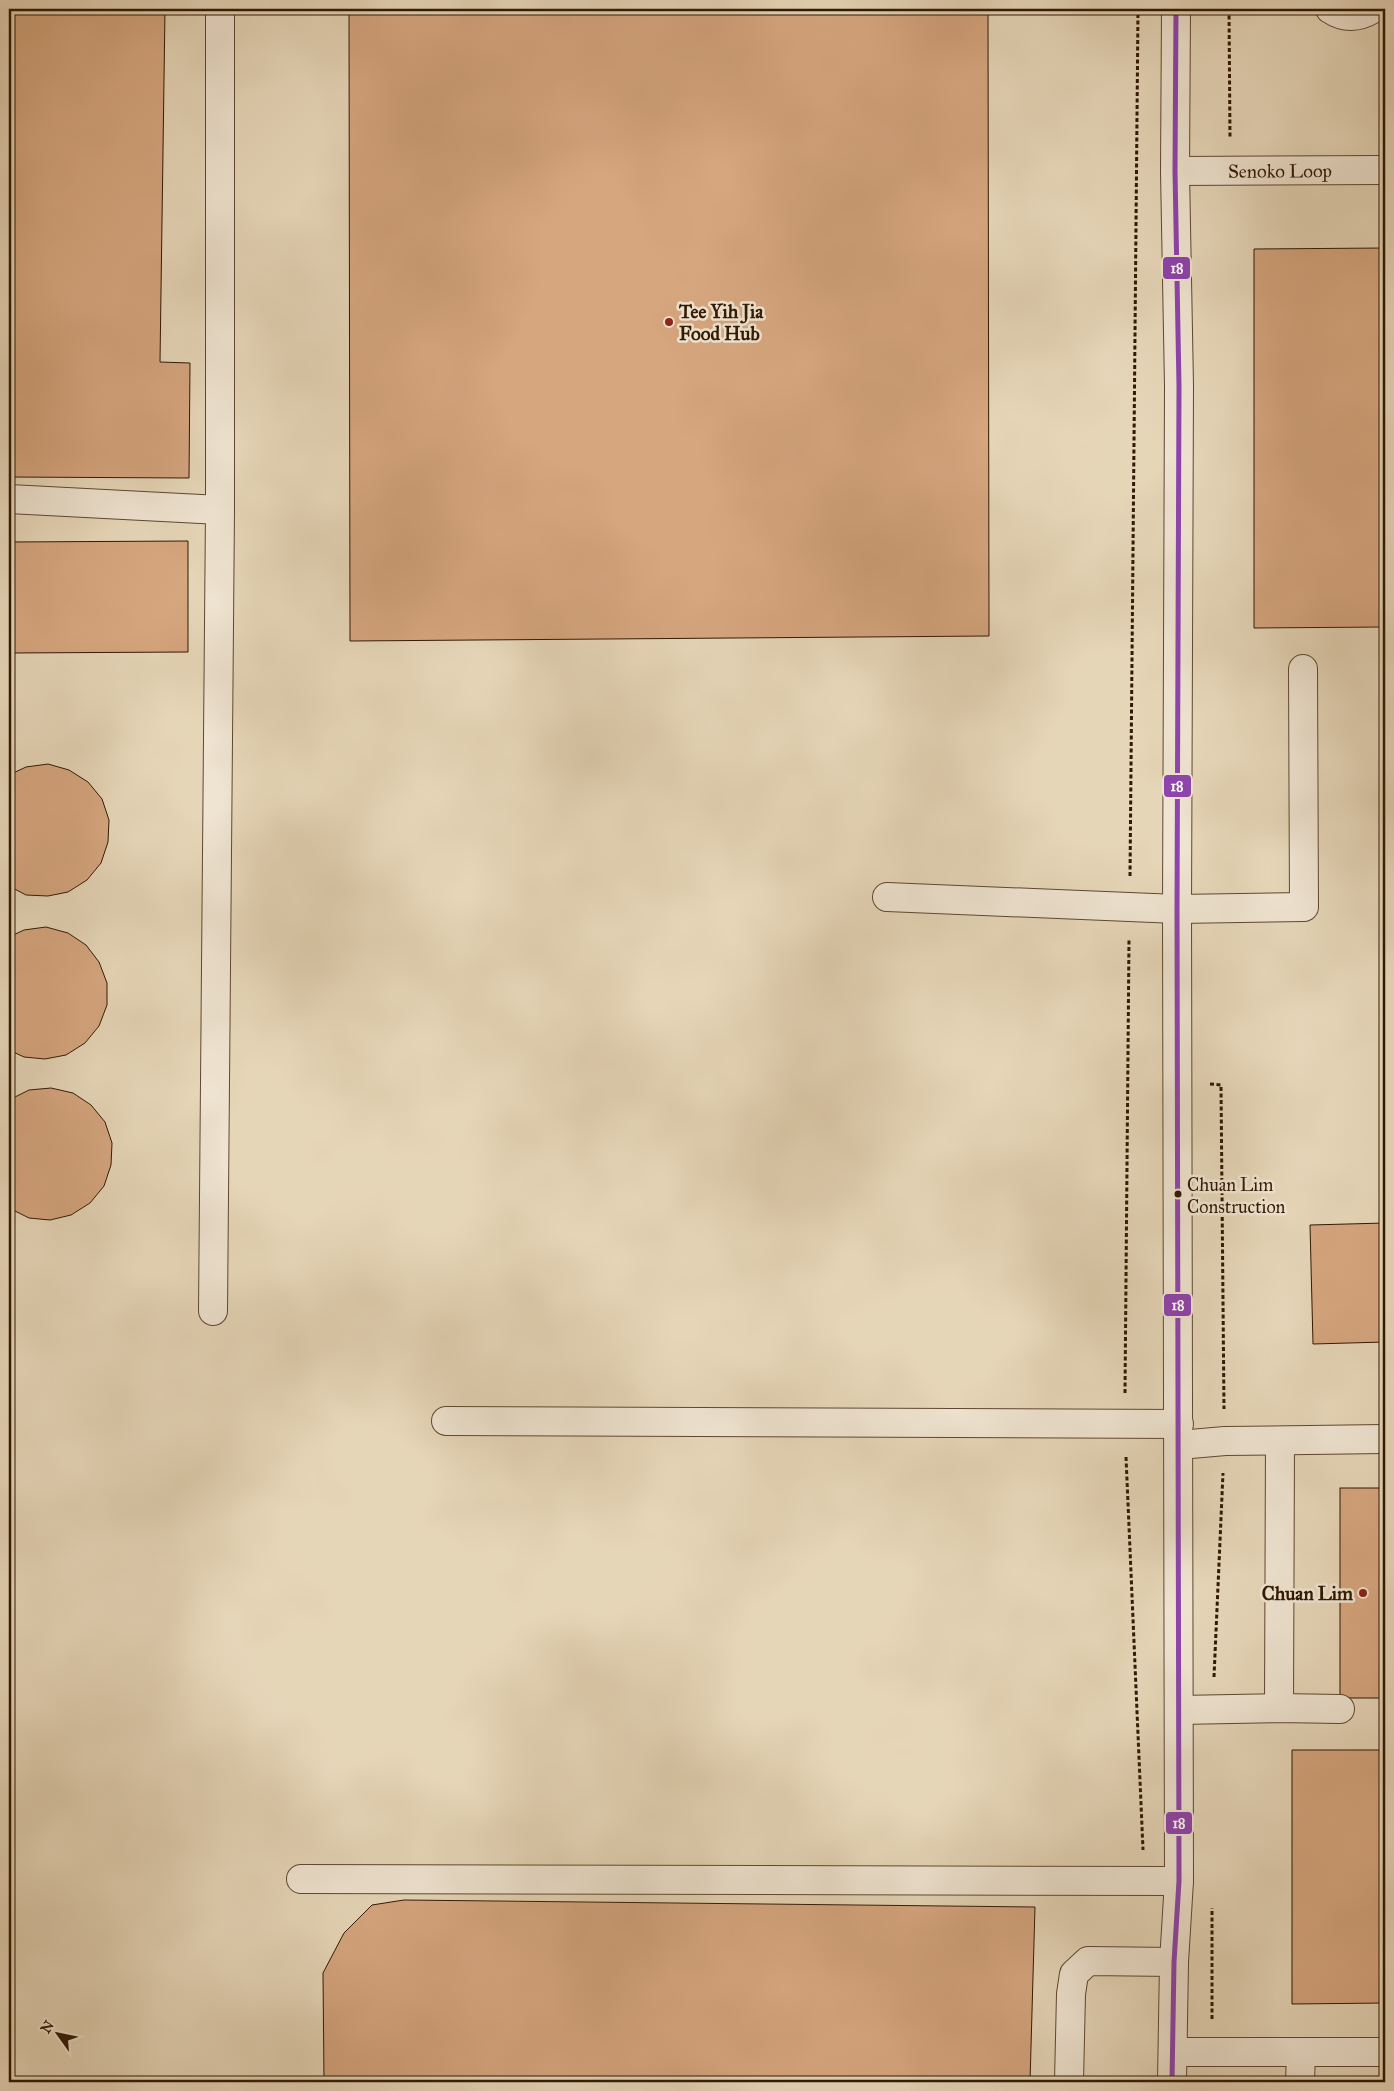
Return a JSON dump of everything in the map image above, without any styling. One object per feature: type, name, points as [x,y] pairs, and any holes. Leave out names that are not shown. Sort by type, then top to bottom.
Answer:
[{"type":"street","points":[[214,1311],[220,510],[220,9]]},
{"type":"street","points":[[1172,2082],[1174,1962],[1179,1881],[1177,909],[1179,386],[1175,171],[1176,9]]},
{"type":"street","points":[[1330,9],[1340,15],[1353,18],[1373,9]]},
{"type":"street","name":"Senoko Loop","points":[[1175,171],[1385,170]]},
{"type":"street","points":[[9,499],[220,510]]},
{"type":"street","points":[[887,896],[1177,909],[1304,907],[1303,669]]},
{"type":"street","points":[[446,1421],[1125,1424],[1225,1441],[1385,1439]]},
{"type":"street","points":[[1279,1708],[1280,1441]]},
{"type":"street","points":[[1179,1710],[1340,1709]]},
{"type":"street","points":[[301,1879],[1179,1881]]},
{"type":"street","points":[[1069,2082],[1070,1994],[1074,1974],[1088,1961],[1174,1962]]},
{"type":"street","points":[[1174,2052],[1385,2052]]},
{"type":"street","points":[[1300,2082],[1301,2052]]},
{"type":"path","points":[[1138,9],[1125,1424],[1144,1881]]},
{"type":"path","points":[[1229,9],[1230,172]]},
{"type":"path","points":[[1178,1080],[1221,1085],[1225,1441],[1213,1710]]},
{"type":"path","points":[[1212,1905],[1212,2051]]},
{"type":"building","points":[[9,9],[165,9],[160,362],[190,363],[189,478],[9,477]]},
{"type":"building","name":"Tee Yih Jia Food Hub","points":[[349,9],[988,9],[989,636],[350,641]]},
{"type":"building","points":[[1385,248],[1385,627],[1254,628],[1254,249]]},
{"type":"building","points":[[188,541],[188,652],[9,653],[9,542]]},
{"type":"building","points":[[48,764],[69,770],[88,782],[102,799],[109,820],[108,842],[101,863],[87,880],[68,892],[48,896],[26,895],[9,886],[9,775],[26,767]]},
{"type":"building","points":[[46,927],[68,933],[86,945],[99,962],[107,983],[107,1005],[99,1026],[85,1043],[66,1055],[45,1059],[24,1057],[9,1050],[9,937],[24,930]]},
{"type":"building","points":[[51,1088],[73,1093],[91,1105],[105,1122],[112,1143],[111,1165],[104,1186],[90,1203],[71,1215],[50,1220],[29,1218],[9,1208],[9,1100],[29,1090]]},
{"type":"building","points":[[1385,1223],[1385,1342],[1313,1344],[1310,1225]]},
{"type":"building","name":"Chuan Lim","points":[[1340,1488],[1385,1488],[1385,1698],[1340,1698]]},
{"type":"building","points":[[1292,1750],[1385,1750],[1385,2003],[1292,2004]]},
{"type":"building","points":[[404,1900],[1035,1907],[1030,2082],[324,2082],[323,1973],[344,1933],[372,1905]]},
{"type":"transit line","name":"18","points":[[1172,2082],[1174,1962],[1179,1881],[1177,909],[1179,386],[1175,171],[1176,9]]},
{"type":"place","name":"Tee Yih Jia Food Hub","points":[[669,322]]},
{"type":"place","name":"Chuan Lim Construction","points":[[1178,1194]]},
{"type":"place","name":"Chuan Lim","points":[[1363,1593]]}]
